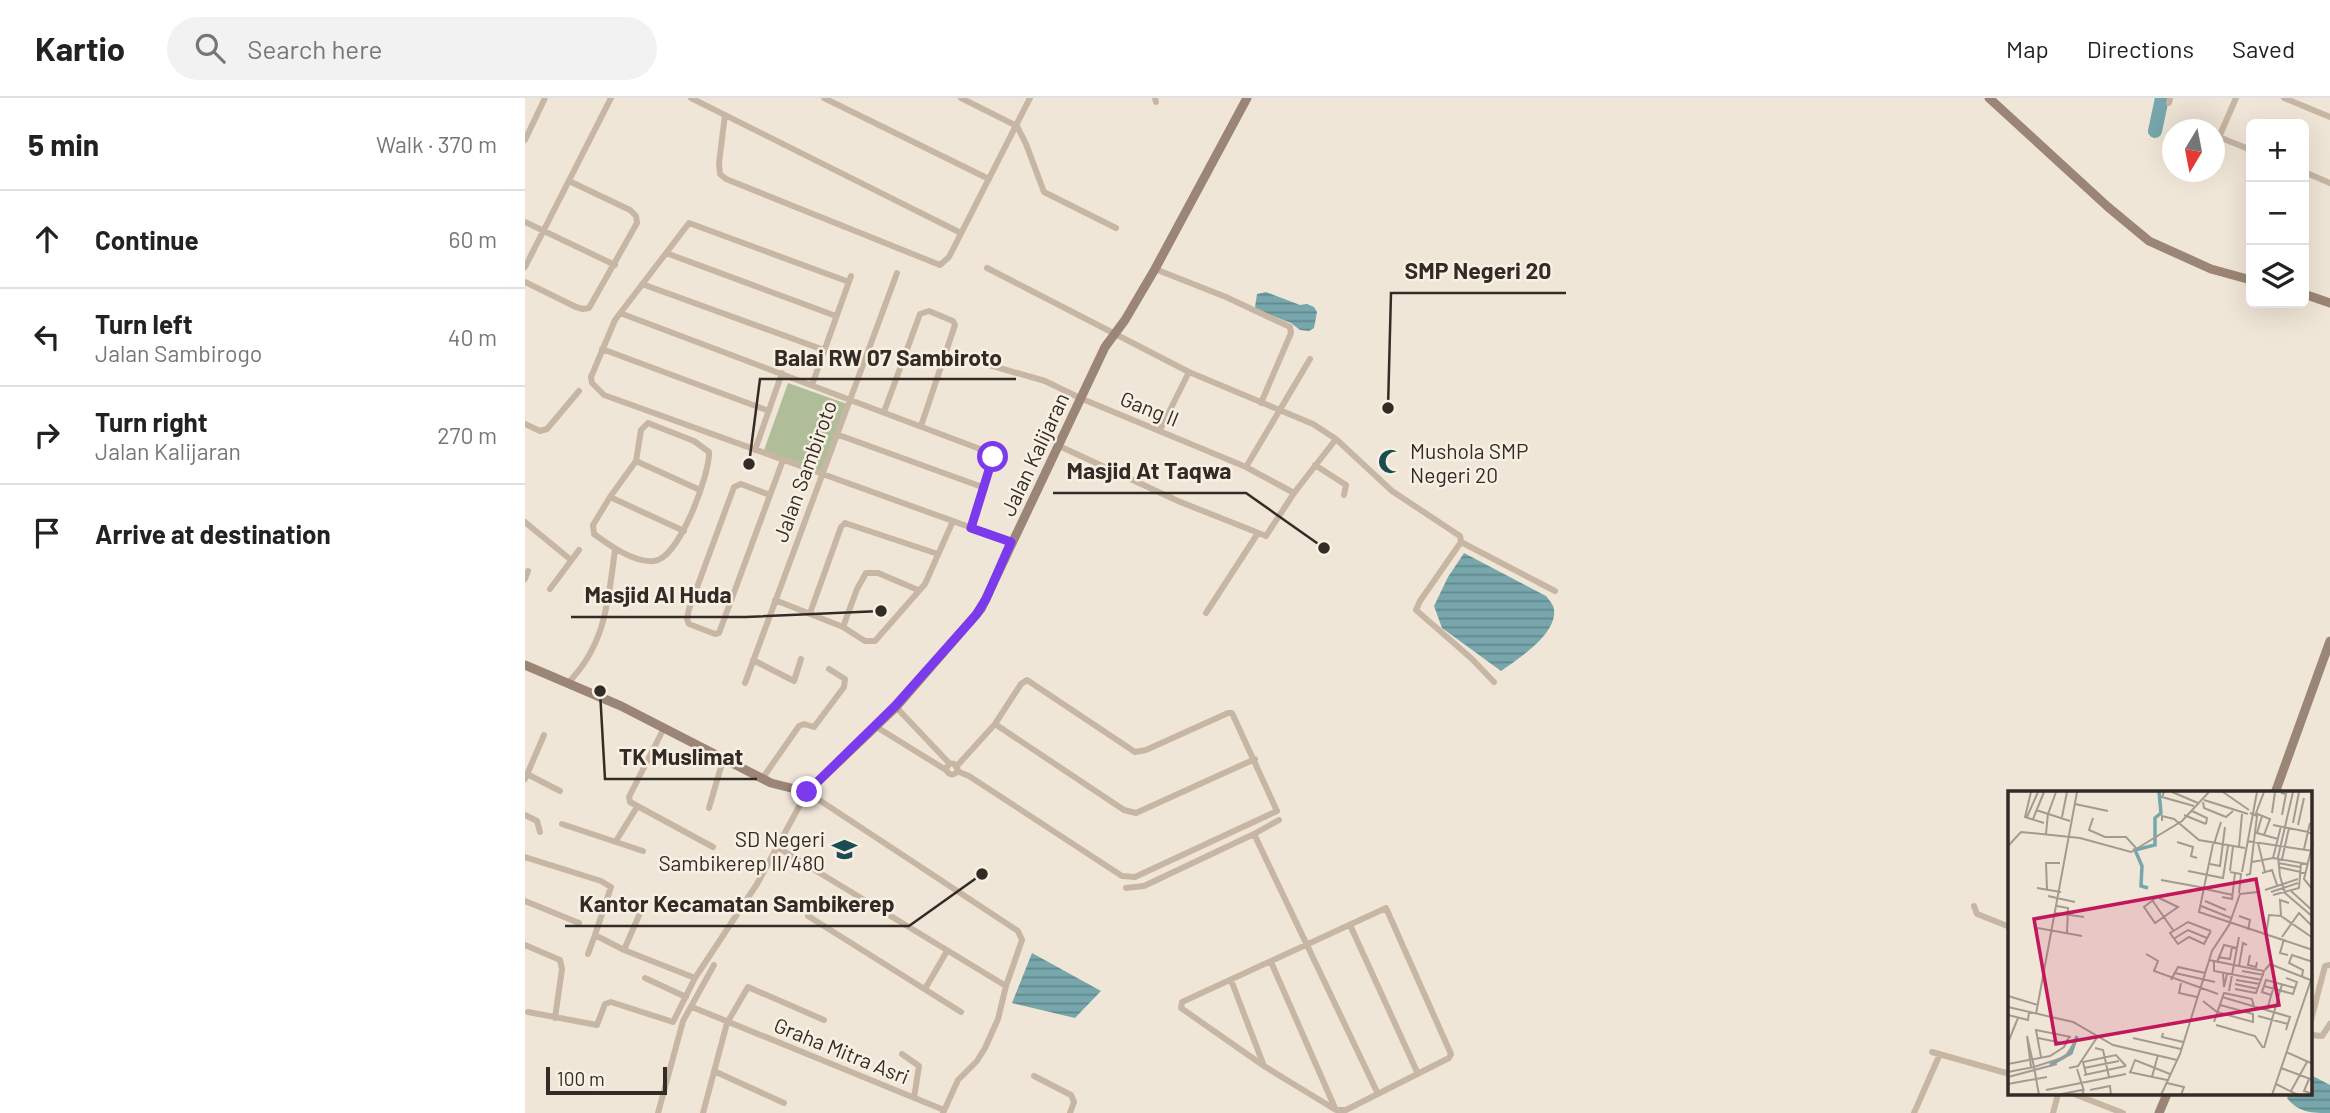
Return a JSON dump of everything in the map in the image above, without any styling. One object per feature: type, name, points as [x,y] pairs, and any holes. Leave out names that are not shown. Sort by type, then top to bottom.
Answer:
[{"type":"street","points":[[525,140],[545,98]]},
{"type":"street","points":[[525,267],[611,98]]},
{"type":"street","points":[[691,98],[961,233]]},
{"type":"street","points":[[824,98],[989,179]]},
{"type":"street","points":[[961,98],[1017,126],[1044,192],[1116,228]]},
{"type":"street","points":[[723,114],[720,174],[936,265],[943,264],[949,257],[1030,98]]},
{"type":"street","name":"Jalan Kalijaran","points":[[807,792],[876,726],[976,615],[1105,347],[1155,269],[1247,98]]},
{"type":"street","points":[[1990,98],[2108,207],[2150,241],[2211,269],[2246,279]]},
{"type":"street","points":[[2225,121],[2237,98]]},
{"type":"street","points":[[2284,98],[2330,117]]},
{"type":"street","points":[[2225,139],[2246,148]]},
{"type":"street","points":[[2309,174],[2330,183]]},
{"type":"street","points":[[525,282],[576,307],[589,308],[637,223],[636,216],[630,210],[569,181]]},
{"type":"street","points":[[525,222],[615,265]]},
{"type":"street","points":[[812,385],[850,279],[692,223],[687,224],[620,313],[591,380],[604,396],[1011,542]]},
{"type":"street","points":[[666,253],[836,316]]},
{"type":"street","points":[[987,268],[1189,372],[1313,424],[1336,439],[1392,491],[1459,536],[1461,542],[1555,592]]},
{"type":"street","points":[[1155,269],[1226,297],[1290,327],[1291,333],[1261,403]]},
{"type":"street","name":"Jalan Sambiroto","points":[[745,682],[897,272]]},
{"type":"street","points":[[642,284],[824,350]]},
{"type":"street","points":[[2309,296],[2330,303]]},
{"type":"street","points":[[884,412],[920,314],[929,311],[953,320],[954,331],[921,426]]},
{"type":"street","points":[[620,313],[984,451],[993,457],[971,528]]},
{"type":"street","points":[[603,349],[769,411]]},
{"type":"street","points":[[1246,467],[1310,359]]},
{"type":"street","name":"Gang II","points":[[989,365],[1045,381],[1246,467],[1294,493]]},
{"type":"street","points":[[1160,430],[1189,372]]},
{"type":"street","points":[[755,450],[782,373]]},
{"type":"street","points":[[525,424],[540,431],[547,429],[579,391]]},
{"type":"street","points":[[653,424],[702,446],[709,455],[700,489],[684,531],[656,561],[615,550],[594,534],[592,529],[610,497],[636,461],[644,425],[653,424]]},
{"type":"street","points":[[836,433],[985,488]]},
{"type":"street","points":[[1057,445],[1178,501],[1266,536],[1294,493],[1336,439]]},
{"type":"street","points":[[770,495],[741,484],[736,485],[689,609],[689,624],[715,634],[719,633],[783,460]]},
{"type":"street","points":[[636,461],[700,489]]},
{"type":"street","points":[[1315,465],[1346,485],[1344,495]]},
{"type":"street","points":[[610,497],[684,531]]},
{"type":"street","points":[[775,600],[843,627],[865,641],[876,641],[929,577],[953,521]]},
{"type":"street","points":[[810,613],[841,527],[845,523],[938,554]]},
{"type":"street","points":[[526,525],[571,560]]},
{"type":"street","points":[[1206,613],[1258,533]]},
{"type":"street","points":[[1461,542],[1416,610],[1472,659],[1493,682]]},
{"type":"street","points":[[550,589],[579,550]]},
{"type":"street","points":[[568,683],[583,667],[599,638],[615,550]]},
{"type":"street","points":[[525,579],[528,570]]},
{"type":"street","points":[[843,627],[866,573],[878,573],[918,590]]},
{"type":"street","points":[[2276,791],[2330,641]]},
{"type":"street","points":[[753,660],[794,681],[801,659]]},
{"type":"street","points":[[525,665],[621,706],[762,779],[807,792],[1018,931],[1022,940],[985,1048],[977,1061],[958,1080],[943,1111]]},
{"type":"street","points":[[762,779],[799,726],[804,724],[814,727],[844,687],[845,679],[829,669]]},
{"type":"street","points":[[876,726],[952,768],[969,776],[1122,876],[1135,877],[1275,813],[1277,807],[1231,713],[1146,750],[1135,752],[1027,680],[1021,684],[995,724],[952,768]]},
{"type":"street","points":[[895,706],[952,768]]},
{"type":"street","points":[[995,724],[1132,813],[1255,759]]},
{"type":"street","points":[[664,728],[629,797],[630,802],[713,847]]},
{"type":"street","points":[[544,735],[526,776],[560,791]]},
{"type":"street","points":[[709,807],[723,760]]},
{"type":"street","points":[[528,1012],[597,1025],[605,1004],[611,1002],[673,1021],[695,978],[757,884],[807,792]]},
{"type":"street","points":[[616,841],[637,807]]},
{"type":"street","points":[[525,815],[537,821],[540,832]]},
{"type":"street","points":[[1126,888],[1144,886],[1279,820]]},
{"type":"street","points":[[562,824],[643,851]]},
{"type":"street","points":[[1254,834],[1378,1094]]},
{"type":"street","points":[[777,846],[1006,986]]},
{"type":"street","points":[[1190,852],[1195,862]]},
{"type":"street","points":[[525,857],[601,881],[611,887],[587,954]]},
{"type":"street","points":[[525,901],[579,923]]},
{"type":"street","points":[[625,950],[643,906]]},
{"type":"street","points":[[1974,906],[1977,914],[2008,926]]},
{"type":"street","points":[[1386,908],[1443,1032],[1451,1051],[1450,1058],[1346,1110],[1336,1110],[1264,1066],[1181,1008],[1182,1002],[1350,925],[1386,908]]},
{"type":"street","points":[[808,916],[961,1012]]},
{"type":"street","points":[[1350,925],[1418,1074]]},
{"type":"street","points":[[595,935],[695,978]]},
{"type":"street","points":[[525,945],[560,960],[562,970],[555,1018]]},
{"type":"street","points":[[925,989],[947,951]]},
{"type":"street","points":[[1271,962],[1336,1110]]},
{"type":"street","points":[[658,1113],[683,1021],[714,965]]},
{"type":"street","points":[[2312,1016],[2325,966],[2330,965]]},
{"type":"street","points":[[645,978],[686,997]]},
{"type":"street","points":[[1231,980],[1264,1066]]},
{"type":"street","name":"Graha Mitra Asri","points":[[704,1112],[727,1023],[749,987],[824,1020]]},
{"type":"street","name":"Graha Mitra Asri","points":[[692,1007],[943,1111]]},
{"type":"street","points":[[2312,1035],[2322,1036],[2330,1024]]},
{"type":"street","points":[[1932,1052],[2008,1073]]},
{"type":"street","points":[[902,1054],[919,1066],[915,1098]]},
{"type":"street","points":[[1915,1113],[1940,1054]]},
{"type":"street","points":[[714,1070],[784,1103]]},
{"type":"street","points":[[1034,1076],[1071,1095],[1074,1102],[1070,1113]]},
{"type":"street","points":[[2053,1113],[2057,1096]]},
{"type":"street","points":[[2079,1096],[2123,1113]]},
{"type":"street","points":[[2159,1113],[2166,1096]]},
{"type":"green space","points":[[788,383],[847,404],[822,474],[763,453]]},
{"type":"water","points":[[1266,292],[1300,305],[1314,307],[1317,312],[1314,328],[1309,331],[1300,330],[1291,323],[1258,310],[1255,307],[1257,294]]},
{"type":"water","points":[[1464,553],[1546,596],[1554,608],[1553,619],[1543,637],[1501,671],[1442,628],[1434,606],[1448,577]]},
{"type":"water","points":[[1032,953],[1101,991],[1075,1018],[1012,1003]]},
{"type":"water","points":[[2312,1076],[2330,1085],[2330,1113],[2306,1111],[2296,1107],[2287,1098],[2312,1096]]},
{"type":"waterway","points":[[2155,131],[2162,98]]},
{"type":"place","name":"SMP Negeri 20","points":[[1388,408]]},
{"type":"place","name":"Mushola SMP Negeri 20","points":[[1390,462]]},
{"type":"place","name":"Balai RW 07 Sambiroto","points":[[749,464]]},
{"type":"place","name":"Masjid At Taqwa","points":[[1324,548]]},
{"type":"place","name":"Masjid Al Huda","points":[[881,611]]},
{"type":"place","name":"TK Muslimat","points":[[600,691]]},
{"type":"place","name":"SD Negeri Sambikerep II/480","points":[[845,850]]},
{"type":"place","name":"Kantor Kecamatan Sambikerep","points":[[982,874]]},
{"type":"route","points":[[807,792],[945,653],[986,599],[1011,542],[971,528],[993,457]]}]
